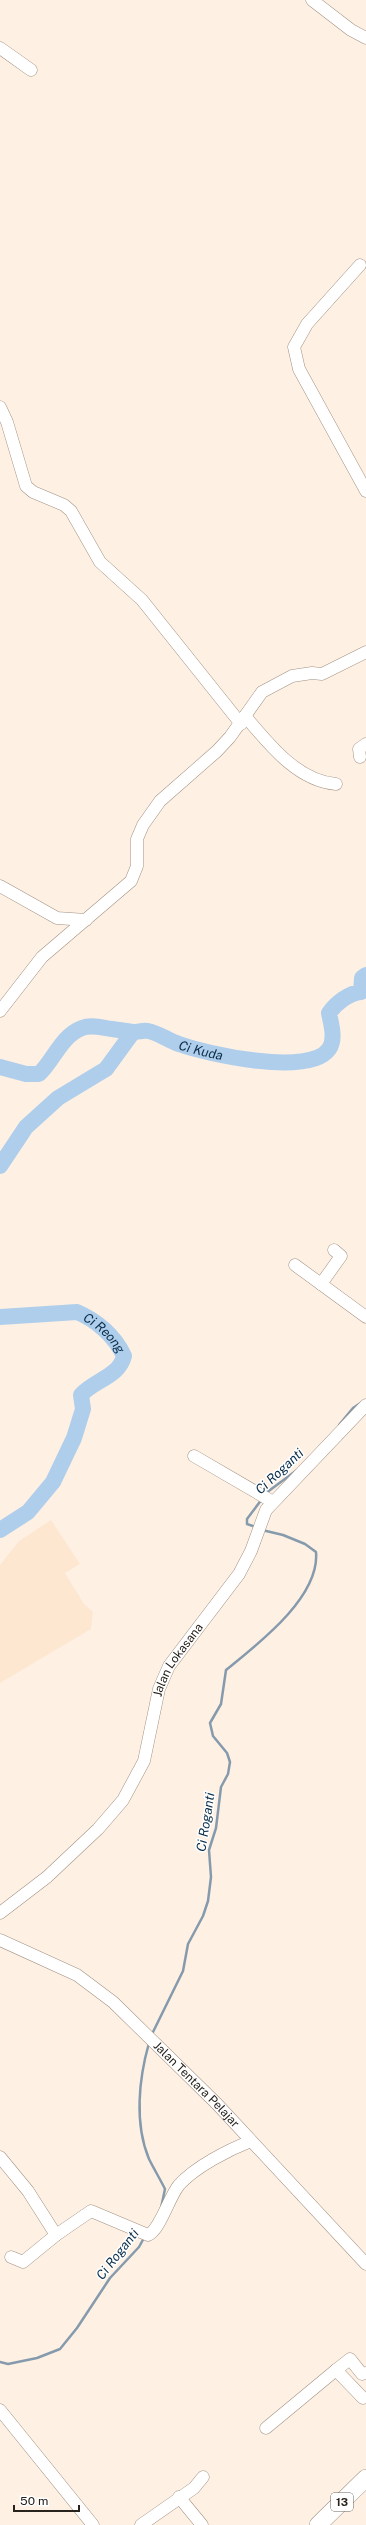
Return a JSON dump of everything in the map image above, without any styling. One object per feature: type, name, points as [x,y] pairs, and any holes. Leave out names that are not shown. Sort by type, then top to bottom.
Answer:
[{"type":"highway","name":"13","points":[[318,2525],[366,2478]]},
{"type":"street","points":[[312,0],[351,30],[366,38]]},
{"type":"street","points":[[0,48],[31,70]]},
{"type":"street","points":[[360,265],[307,324],[294,347],[299,369],[366,490]]},
{"type":"street","points":[[0,407],[7,422],[26,486],[33,492],[64,505],[71,511],[100,562],[142,600],[243,720],[296,767],[326,783],[336,784]]},
{"type":"street","points":[[0,1011],[42,957],[86,920],[135,875],[137,839],[143,825],[160,801],[217,752],[243,720],[262,692],[278,682],[292,676],[312,672],[322,674],[366,652]]},
{"type":"street","points":[[360,757],[359,749],[366,744]]},
{"type":"street","points":[[0,886],[57,918],[86,920]]},
{"type":"street","points":[[320,1284],[341,1256],[334,1250]]},
{"type":"street","points":[[295,1264],[366,1317]]},
{"type":"street","name":"Jalan Lokasana","points":[[0,1913],[47,1877],[98,1829],[123,1800],[144,1761],[159,1689],[163,1677],[169,1666],[239,1574],[266,1510],[266,1498],[365,1408]]},
{"type":"street","points":[[194,1456],[266,1498]]},
{"type":"street","name":"Jalan Tentara Pelajar","points":[[0,1940],[77,1975],[113,2002],[150,2037],[251,2141],[366,2264]]},
{"type":"street","points":[[11,2257],[23,2262],[56,2235],[87,2213],[90,2207],[145,2233],[155,2229],[180,2184],[222,2154],[251,2141]]},
{"type":"street","points":[[1,2160],[28,2191],[56,2235]]},
{"type":"street","points":[[266,2428],[350,2360],[362,2374],[366,2373]]},
{"type":"street","points":[[336,2370],[363,2398]]},
{"type":"street","points":[[0,2410],[93,2525]]},
{"type":"street","points":[[141,2525],[179,2497],[194,2488],[204,2477]]},
{"type":"street","points":[[179,2497],[202,2525]]},
{"type":"shaded area","points":[[51,1520],[80,1564],[65,1573],[84,1604],[93,1612],[91,1629],[0,1683],[0,1565],[19,1541]]},
{"type":"waterway","name":"Ci Kuda","points":[[0,1067],[26,1074],[39,1074],[63,1042],[75,1032],[89,1026],[133,1032],[148,1031],[156,1033],[175,1043],[193,1048],[257,1061],[301,1061],[318,1057],[329,1049],[331,1045],[332,1031],[329,1013],[343,999],[352,994],[361,992],[362,978],[366,975]]},
{"type":"waterway","name":"Ci Reong","points":[[0,1166],[26,1127],[58,1098],[106,1069],[133,1032]]},
{"type":"waterway","name":"Ci Reong","points":[[0,1317],[77,1312],[91,1319],[110,1335],[124,1356],[121,1363],[112,1374],[86,1390],[81,1395],[83,1409],[74,1438],[53,1482],[28,1512],[0,1530]]},
{"type":"waterway","name":"Ci Roganti","points":[[339,1425],[353,1408],[362,1402]]},
{"type":"waterway","name":"Ci Roganti","points":[[266,1493],[297,1470]]},
{"type":"waterway","name":"Ci Roganti","points":[[256,1527],[247,1524],[247,1519],[262,1499]]},
{"type":"waterway","name":"Ci Roganti","points":[[152,2034],[183,1971],[188,1944],[203,1916],[208,1901],[211,1877],[209,1850],[216,1828],[221,1787],[228,1774],[230,1762],[227,1753],[213,1736],[210,1723],[221,1704],[226,1670],[270,1633],[284,1618],[298,1602],[308,1586],[315,1569],[316,1552],[305,1544],[283,1535],[262,1530]]},
{"type":"waterway","name":"Ci Roganti","points":[[149,2043],[141,2086],[141,2131],[149,2159],[165,2189],[161,2208]]},
{"type":"waterway","name":"Ci Roganti","points":[[0,2362],[8,2364],[37,2358],[60,2349],[77,2328],[110,2278],[139,2247],[145,2236]]}]
